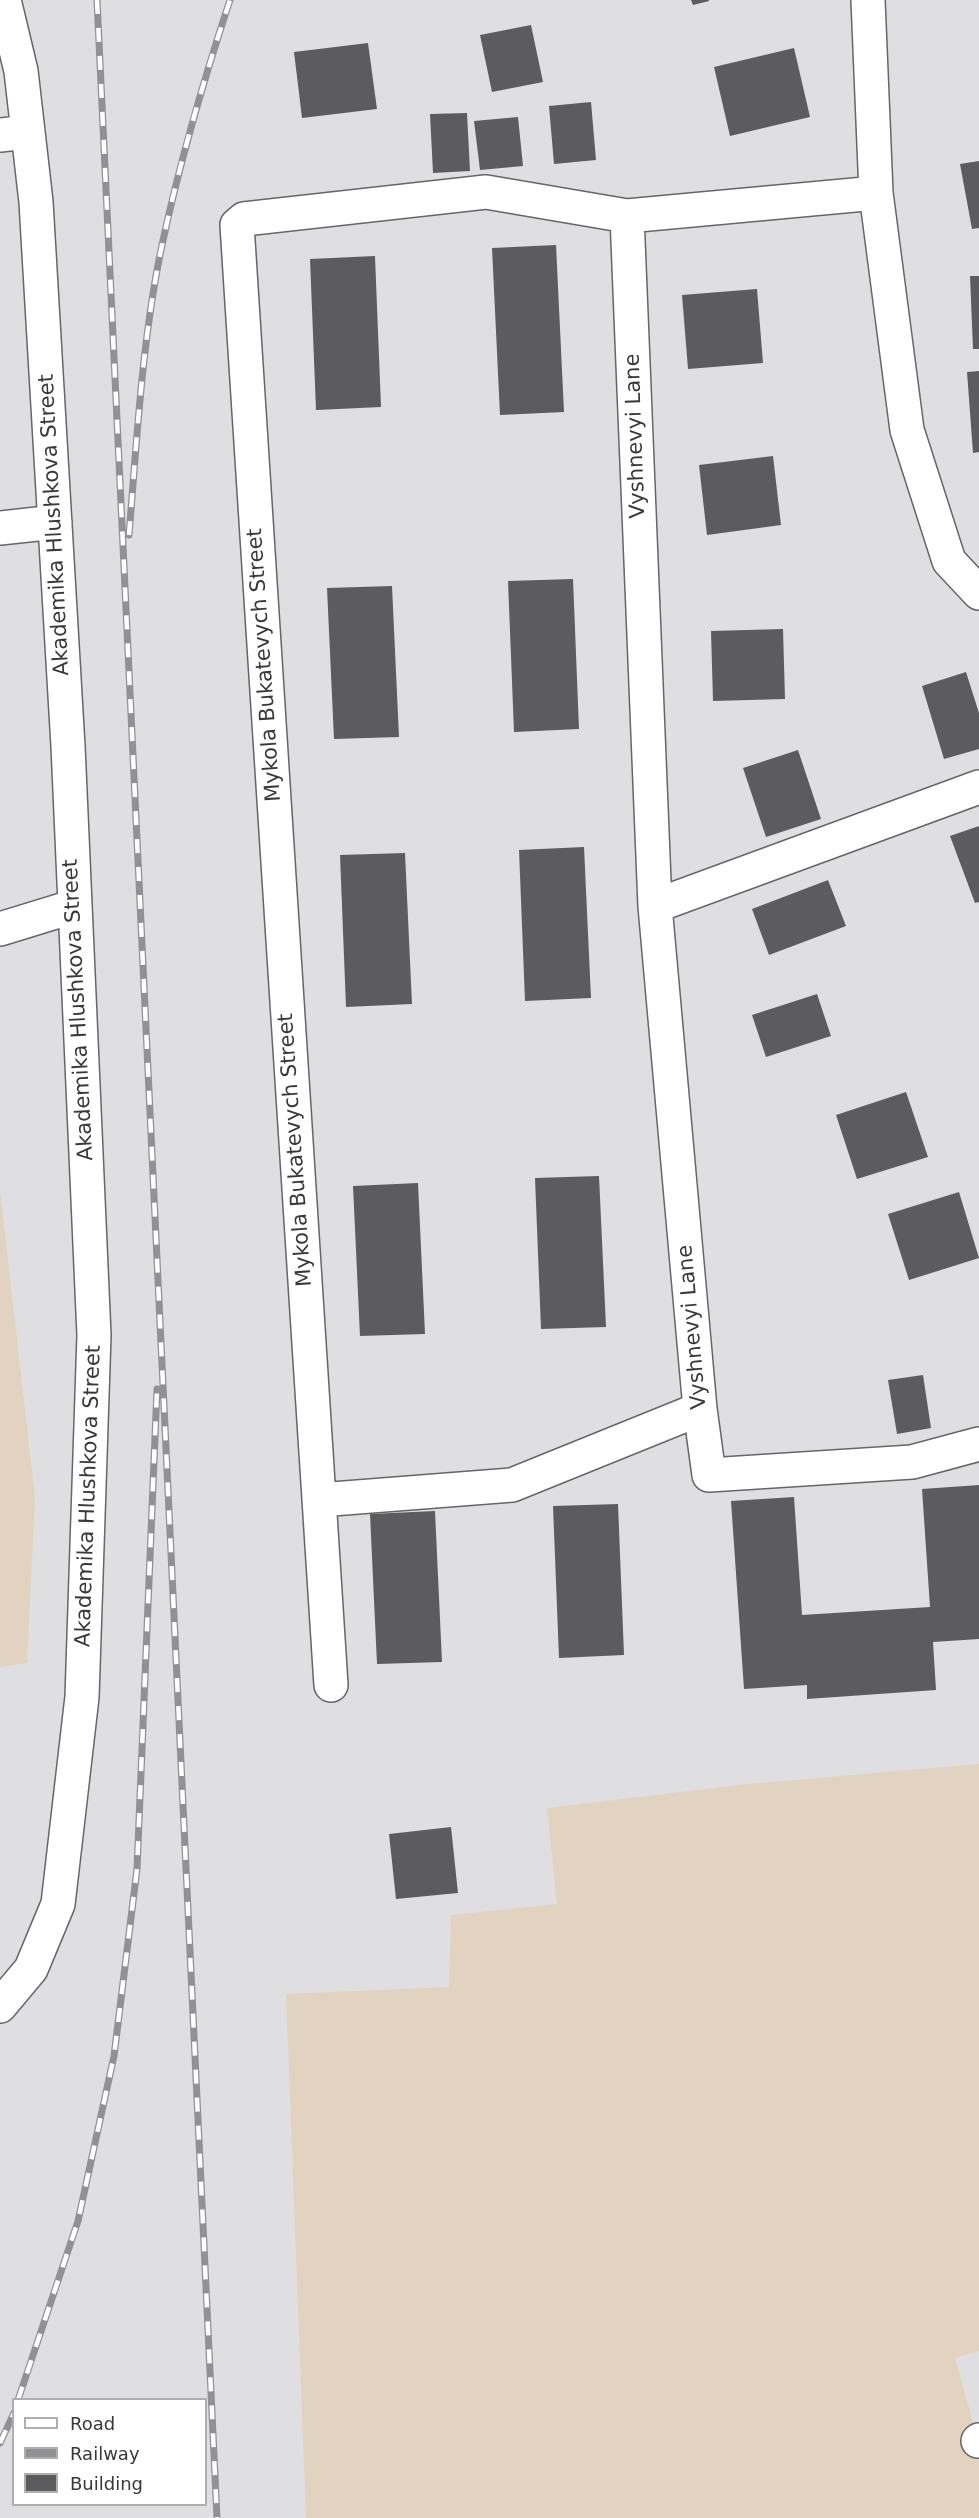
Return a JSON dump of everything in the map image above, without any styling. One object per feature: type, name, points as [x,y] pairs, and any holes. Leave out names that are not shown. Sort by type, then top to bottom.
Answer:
[{"type":"street","name":"Akademika Hlushkova Street","points":[[0,2006],[31,1969],[58,1904],[82,1697],[94,1335],[75,906],[36,202],[14,134],[21,71],[4,0]]},
{"type":"street","points":[[868,0],[876,192],[907,430],[949,561],[979,594]]},
{"type":"street","name":"Mykola Bukatevych Street","points":[[331,1685],[237,225],[244,219],[486,192],[627,216]]},
{"type":"street","points":[[627,216],[876,192]]},
{"type":"street","name":"Vyshnevyi Lane","points":[[627,216],[655,906],[700,1409],[710,1475],[912,1462],[979,1444]]},
{"type":"street","points":[[0,528],[55,522]]},
{"type":"street","points":[[655,906],[979,787]]},
{"type":"street","points":[[0,929],[75,906]]},
{"type":"street","points":[[319,1500],[512,1485],[700,1409]]},
{"type":"shaded area","points":[[0,1190],[35,1498],[27,1663],[0,1667]]},
{"type":"shaded area","points":[[979,1764],[979,2351],[955,2358],[979,2444],[979,2518],[306,2518],[286,1994],[449,1987],[451,1915],[557,1904],[547,1808],[748,1784]]},
{"type":"building","points":[[691,0],[709,0],[709,1],[693,5]]},
{"type":"building","points":[[531,25],[543,82],[492,92],[480,35]]},
{"type":"building","points":[[368,43],[377,109],[302,118],[294,52]]},
{"type":"building","points":[[794,48],[810,117],[730,136],[714,67]]},
{"type":"building","points":[[591,102],[596,160],[554,164],[549,106]]},
{"type":"building","points":[[467,113],[470,171],[433,173],[430,114]]},
{"type":"building","points":[[518,117],[523,166],[480,170],[474,121]]},
{"type":"building","points":[[979,161],[979,228],[972,229],[960,164]]},
{"type":"building","points":[[556,245],[564,412],[500,415],[492,248]]},
{"type":"building","points":[[375,256],[381,407],[316,410],[310,259]]},
{"type":"building","points":[[970,276],[979,276],[979,349],[973,349]]},
{"type":"building","points":[[757,289],[763,363],[688,369],[682,295]]},
{"type":"building","points":[[979,371],[979,452],[973,453],[967,372]]},
{"type":"building","points":[[773,456],[781,525],[707,535],[699,465]]},
{"type":"building","points":[[573,579],[579,729],[514,732],[508,581]]},
{"type":"building","points":[[392,586],[399,737],[334,739],[327,588]]},
{"type":"building","points":[[783,629],[785,699],[713,701],[711,631]]},
{"type":"building","points":[[966,672],[979,713],[979,749],[944,759],[922,686]]},
{"type":"building","points":[[798,750],[821,819],[766,837],[743,768]]},
{"type":"building","points":[[979,826],[979,902],[975,903],[950,836]]},
{"type":"building","points":[[584,847],[591,998],[525,1001],[519,850]]},
{"type":"building","points":[[405,853],[412,1004],[346,1007],[340,855]]},
{"type":"building","points":[[828,880],[846,926],[769,955],[752,909]]},
{"type":"building","points":[[817,994],[831,1036],[766,1057],[752,1015]]},
{"type":"building","points":[[906,1092],[928,1157],[857,1179],[836,1115]]},
{"type":"building","points":[[599,1176],[606,1327],[541,1329],[535,1178]]},
{"type":"building","points":[[418,1183],[425,1334],[360,1336],[353,1186]]},
{"type":"building","points":[[959,1192],[979,1258],[909,1280],[888,1214]]},
{"type":"building","points":[[923,1375],[931,1428],[897,1434],[888,1380]]},
{"type":"building","points":[[979,1485],[979,1639],[933,1642],[936,1690],[807,1699],[807,1685],[744,1689],[731,1501],[794,1497],[802,1615],[930,1607],[922,1489]]},
{"type":"building","points":[[618,1504],[624,1655],[559,1658],[553,1506]]},
{"type":"building","points":[[435,1511],[442,1662],[377,1664],[370,1514]]},
{"type":"building","points":[[451,1827],[458,1893],[396,1899],[389,1834]]},
{"type":"railway","points":[[97,0],[217,2518]]},
{"type":"railway","points":[[129,535],[141,389],[155,281],[184,152],[230,0]]},
{"type":"railway","points":[[19,2398],[78,2221],[114,2056],[137,1869],[157,1389]]},
{"type":"railway","points":[[0,2443],[12,2417]]}]
